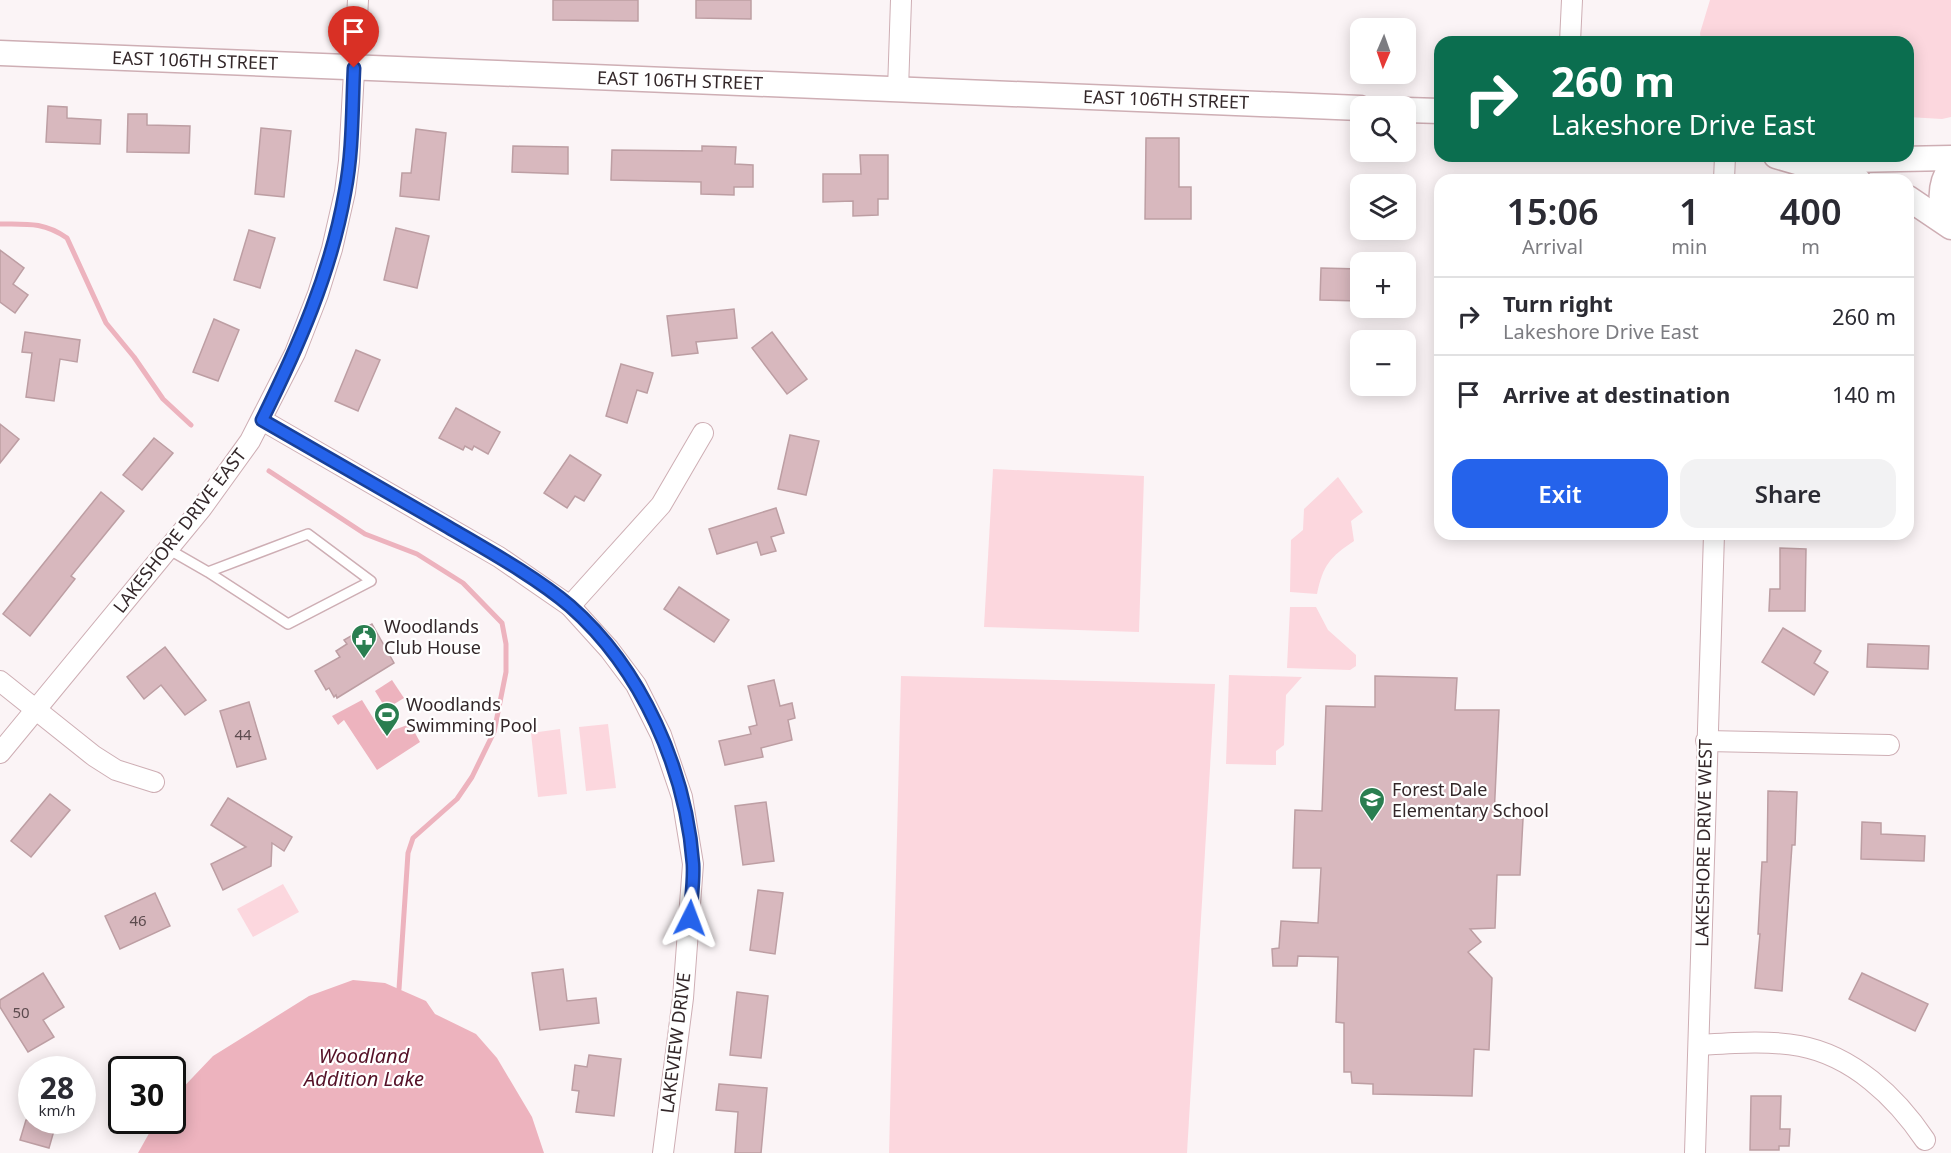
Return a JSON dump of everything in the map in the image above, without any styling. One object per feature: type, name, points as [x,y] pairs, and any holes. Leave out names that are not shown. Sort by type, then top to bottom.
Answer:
[{"type":"street","name":"LAKESHORE DRIVE EAST","points":[[0,753],[207,501],[250,441],[295,353],[318,294],[332,249],[345,192],[350,162],[358,0]]},
{"type":"street","points":[[898,90],[902,0]]},
{"type":"street","points":[[1570,36],[1572,0]]},
{"type":"street","name":"EAST 106TH STREET","points":[[0,53],[1350,108]]},
{"type":"street","points":[[1416,110],[1434,111]]},
{"type":"street","points":[[1914,158],[1951,158]]},
{"type":"street","points":[[1800,162],[1839,174]]},
{"type":"street","points":[[1951,167],[1945,177],[1941,198],[1946,218],[1951,226]]},
{"type":"street","points":[[1914,202],[1951,226]]},
{"type":"street","name":"LAKEVIEW DRIVE","points":[[262,420],[499,557],[570,606],[609,649],[636,686],[661,735],[682,797],[693,864],[683,1001],[663,1153]]},
{"type":"street","points":[[570,606],[661,505],[703,433]]},
{"type":"street","name":"LAKESHORE DRIVE WEST","points":[[1695,1153],[1714,540]]},
{"type":"street","points":[[0,681],[94,756],[116,770],[154,782]]},
{"type":"street","points":[[1706,741],[1889,745]]},
{"type":"street","points":[[1699,1045],[1800,1046],[1835,1057],[1884,1090],[1908,1114],[1925,1140]]},
{"type":"lane","points":[[168,549],[288,624],[371,581],[308,534],[208,572]]},
{"type":"shaded area","points":[[1710,0],[1951,0],[1951,117],[1942,119],[1914,117],[1914,36],[1700,36]]},
{"type":"shaded area","points":[[993,469],[1144,476],[1139,632],[984,627]]},
{"type":"shaded area","points":[[1338,477],[1363,512],[1351,521],[1354,541],[1333,557],[1325,569],[1317,594],[1290,592],[1291,540],[1303,530],[1304,509]]},
{"type":"shaded area","points":[[1290,607],[1316,607],[1328,630],[1356,655],[1356,666],[1350,670],[1287,668]]},
{"type":"shaded area","points":[[1229,675],[1302,677],[1286,695],[1284,745],[1276,751],[1276,765],[1226,764]]},
{"type":"shaded area","points":[[901,676],[1215,684],[1187,1153],[889,1153]]},
{"type":"shaded area","points":[[608,724],[616,788],[586,791],[579,727]]},
{"type":"shaded area","points":[[560,729],[567,794],[538,797],[531,733]]},
{"type":"shaded area","points":[[283,884],[299,912],[253,937],[237,909]]},
{"type":"water","points":[[392,680],[404,698],[386,709],[375,691]]},
{"type":"water","name":"Woodlands Swimming Pool","points":[[362,700],[383,734],[410,724],[420,742],[377,770],[344,720],[338,725],[332,716]]},
{"type":"water","name":"Woodland Addition Lake","points":[[353,980],[385,983],[426,1001],[435,1014],[476,1034],[497,1058],[532,1117],[544,1153],[138,1153],[149,1134],[186,1134],[186,1084],[213,1056],[309,996]]},
{"type":"building","points":[[553,0],[638,0],[638,21],[553,20]]},
{"type":"building","points":[[696,0],[751,0],[751,19],[696,18]]},
{"type":"building","points":[[48,106],[67,107],[67,118],[101,120],[100,144],[46,142]]},
{"type":"building","points":[[128,114],[147,114],[147,125],[190,126],[189,153],[127,152]]},
{"type":"building","points":[[261,128],[291,131],[284,197],[255,194]]},
{"type":"building","points":[[416,129],[446,133],[439,200],[400,196],[402,173],[411,173]]},
{"type":"building","points":[[1146,138],[1179,138],[1179,187],[1191,187],[1191,219],[1145,219]]},
{"type":"building","points":[[513,146],[568,147],[568,174],[512,172]]},
{"type":"building","points":[[702,146],[736,147],[735,164],[753,165],[753,187],[734,187],[734,195],[701,194],[701,182],[611,180],[612,150],[702,151]]},
{"type":"building","points":[[860,155],[888,155],[888,199],[878,199],[878,215],[853,216],[853,201],[823,202],[823,174],[861,174]]},
{"type":"building","points":[[396,228],[429,236],[417,288],[384,280]]},
{"type":"building","points":[[249,230],[275,238],[260,288],[234,280]]},
{"type":"building","points":[[0,250],[24,268],[13,284],[28,295],[15,313],[0,302]]},
{"type":"building","points":[[1321,268],[1350,269],[1350,301],[1320,300]]},
{"type":"building","points":[[734,309],[737,338],[696,342],[698,353],[672,356],[667,316]]},
{"type":"building","points":[[214,319],[239,330],[218,381],[193,372]]},
{"type":"building","points":[[25,332],[80,340],[77,362],[60,359],[54,401],[26,397],[32,353],[22,352]]},
{"type":"building","points":[[772,332],[807,379],[787,394],[752,348]]},
{"type":"building","points":[[356,350],[380,360],[358,411],[335,401]]},
{"type":"building","points":[[621,364],[653,373],[647,393],[637,390],[627,423],[606,416]]},
{"type":"building","points":[[456,408],[500,432],[488,454],[474,446],[472,450],[465,446],[463,450],[439,438]]},
{"type":"building","points":[[0,424],[19,439],[0,463]]},
{"type":"building","points":[[790,435],[819,441],[806,495],[778,489]]},
{"type":"building","points":[[154,438],[173,453],[142,490],[123,475]]},
{"type":"building","points":[[570,455],[601,475],[584,501],[575,496],[567,508],[544,493]]},
{"type":"building","points":[[101,492],[124,511],[71,576],[75,579],[30,636],[3,614]]},
{"type":"building","points":[[776,508],[784,533],[771,537],[776,551],[761,555],[757,542],[717,554],[709,529]]},
{"type":"building","points":[[1780,548],[1806,549],[1805,611],[1769,611],[1770,589],[1780,589]]},
{"type":"building","points":[[679,587],[729,620],[714,642],[664,609]]},
{"type":"building","name":"Woodlands Club House","points":[[372,624],[394,663],[337,698],[336,695],[334,697],[329,688],[326,690],[315,671],[340,657],[336,651],[347,644],[344,640]]},
{"type":"building","points":[[1783,628],[1821,651],[1814,663],[1828,672],[1814,695],[1762,662]]},
{"type":"building","points":[[1868,644],[1929,646],[1928,669],[1867,667]]},
{"type":"building","points":[[165,647],[206,700],[185,715],[161,685],[144,699],[127,677]]},
{"type":"building","points":[[1375,676],[1457,678],[1455,710],[1499,710],[1494,817],[1523,819],[1520,875],[1497,875],[1495,928],[1470,929],[1481,942],[1468,952],[1492,978],[1489,1050],[1474,1049],[1472,1096],[1373,1094],[1373,1084],[1352,1083],[1351,1072],[1344,1072],[1344,1023],[1336,1022],[1338,957],[1298,956],[1297,966],[1273,966],[1272,949],[1279,948],[1281,921],[1318,923],[1321,868],[1293,868],[1295,810],[1322,811],[1326,706],[1375,707]]},
{"type":"building","points":[[774,680],[780,706],[792,703],[795,718],[788,720],[792,740],[761,748],[763,757],[725,765],[719,741],[751,734],[749,727],[757,725],[748,686]]},
{"type":"building","points":[[249,702],[266,759],[237,767],[220,711]]},
{"type":"building","points":[[1768,791],[1797,792],[1795,845],[1792,845],[1782,991],[1755,988],[1760,934],[1758,934],[1762,862],[1767,862]]},
{"type":"building","points":[[50,794],[70,810],[31,857],[11,841]]},
{"type":"building","points":[[228,798],[292,837],[284,851],[272,843],[271,866],[223,890],[211,864],[246,847],[211,825]]},
{"type":"building","points":[[766,802],[774,861],[743,865],[735,806]]},
{"type":"building","points":[[1862,822],[1881,823],[1881,834],[1925,836],[1924,861],[1861,859]]},
{"type":"building","points":[[758,890],[783,893],[775,954],[750,950]]},
{"type":"building","points":[[155,893],[170,926],[120,949],[105,916]]},
{"type":"building","points":[[563,969],[567,1001],[596,998],[599,1023],[540,1030],[532,973]]},
{"type":"building","points":[[43,973],[64,1007],[43,1020],[54,1037],[28,1052],[0,1007],[0,1000]]},
{"type":"building","points":[[1862,973],[1928,1004],[1915,1031],[1849,999]]},
{"type":"building","points":[[737,992],[768,996],[761,1058],[730,1055]]},
{"type":"building","points":[[589,1055],[621,1059],[614,1116],[576,1112],[579,1091],[572,1090],[575,1065],[587,1067]]},
{"type":"building","points":[[719,1084],[767,1088],[761,1153],[735,1153],[738,1112],[716,1110]]},
{"type":"building","points":[[1751,1096],[1781,1096],[1780,1129],[1790,1129],[1789,1146],[1779,1146],[1779,1150],[1750,1150]]},
{"type":"building","points":[[22,1134],[53,1134],[49,1148],[20,1140]]},
{"type":"waterway","points":[[0,224],[27,224],[43,227],[67,238],[106,323],[134,357],[163,399],[191,425]]},
{"type":"waterway","points":[[269,471],[365,534],[417,554],[463,583],[502,623],[506,644],[506,672],[494,732],[472,777],[457,799],[413,838],[408,853],[399,989]]},
{"type":"place","name":"Woodlands Club House","points":[[364,660]]},
{"type":"place","name":"Woodlands Swimming Pool","points":[[387,738]]},
{"type":"place","name":"Forest Dale Elementary School","points":[[1372,823]]},
{"type":"route","points":[[354,68],[350,162],[332,249],[318,294],[295,353],[262,420],[499,557],[570,606],[609,649],[636,686],[661,735],[682,797],[693,864],[690,918]]}]
